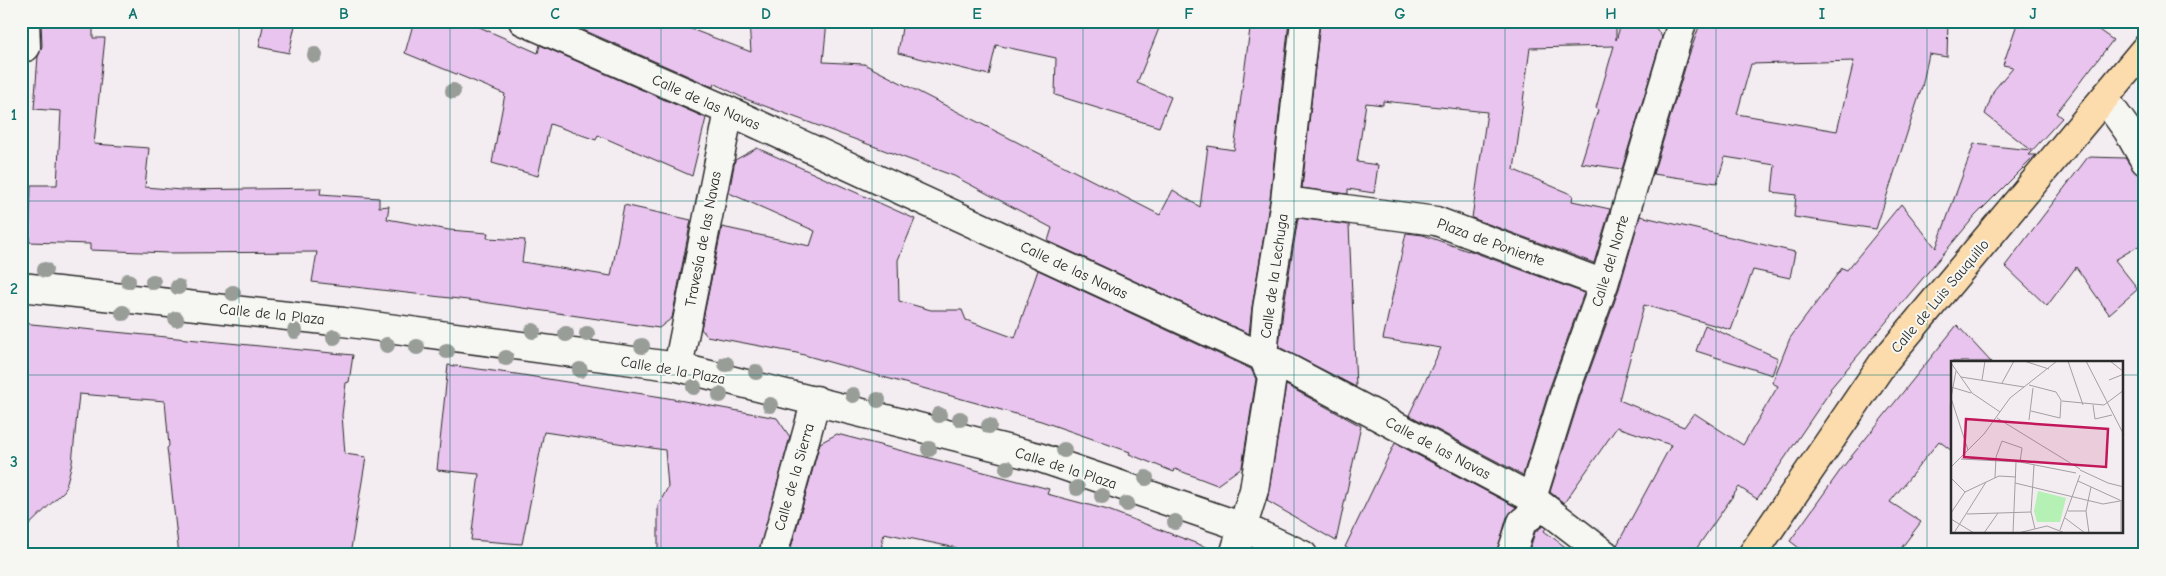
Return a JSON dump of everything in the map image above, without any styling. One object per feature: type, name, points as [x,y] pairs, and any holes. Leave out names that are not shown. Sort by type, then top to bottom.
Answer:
[{"type":"main road","name":"Calle de Luis Sauquillo","points":[[1752,555],[1883,363],[2145,49]]},
{"type":"street","name":"Calle de las Navas","points":[[524,21],[729,111],[1263,357],[1537,502],[1606,555]]},
{"type":"street","name":"Calle de la Lechuga","points":[[1234,555],[1254,490],[1272,377],[1263,357],[1267,309],[1285,201],[1305,21]]},
{"type":"street","name":"Calle del Norte","points":[[1537,502],[1565,392],[1604,284],[1681,26],[1680,21]]},
{"type":"street","points":[[2105,99],[2128,131],[2145,161]]},
{"type":"street","name":"Travesía de las Navas","points":[[678,367],[729,111]]},
{"type":"street","name":"Plaza de Poniente","points":[[1285,201],[1436,221],[1604,284]]},
{"type":"street","name":"Calle de la Plaza","points":[[21,287],[343,322],[678,367],[1038,457],[1243,527],[1303,555]]},
{"type":"street","name":"Calle de la Sierra","points":[[773,555],[816,400]]},
{"type":"street","points":[[1511,555],[1522,522],[1537,502]]},
{"type":"building","points":[[41,21],[93,21],[93,38],[105,38],[94,144],[149,148],[145,187],[181,190],[321,188],[320,194],[379,198],[379,207],[389,206],[387,219],[449,230],[488,233],[487,238],[525,240],[522,262],[611,276],[624,205],[691,220],[672,318],[659,328],[476,301],[312,282],[317,252],[168,253],[90,250],[90,244],[29,242],[31,185],[57,185],[61,111],[34,109],[38,56],[42,46]]},
{"type":"building","points":[[264,21],[296,21],[289,53],[259,47]]},
{"type":"building","points":[[414,21],[466,21],[538,53],[540,45],[706,118],[692,176],[598,135],[596,140],[550,124],[538,176],[492,163],[505,94],[405,53]]},
{"type":"building","points":[[563,21],[670,21],[751,52],[749,21],[827,21],[823,62],[864,64],[1160,215],[1173,190],[1200,207],[1208,146],[1234,150],[1251,21],[1289,21],[1270,199],[1249,334],[1048,241],[1052,228],[954,176],[743,98],[714,83],[713,87]]},
{"type":"building","points":[[903,21],[1162,21],[1137,83],[1171,97],[1159,127],[1055,95],[1056,58],[996,45],[989,75],[898,53]]},
{"type":"building","points":[[1320,21],[1616,21],[1616,40],[1622,21],[1651,21],[1662,37],[1622,169],[1581,163],[1598,110],[1596,108],[1614,46],[1530,48],[1514,170],[1573,195],[1572,201],[1610,209],[1594,263],[1472,218],[1487,112],[1383,101],[1383,105],[1366,103],[1357,162],[1378,165],[1374,193],[1348,189],[1348,194],[1302,188]]},
{"type":"building","points":[[1701,21],[1948,21],[1947,57],[1929,54],[1922,87],[1876,229],[1794,217],[1796,195],[1772,192],[1775,165],[1725,157],[1717,183],[1653,174]],"holes":[[[1854,61],[1837,131],[1737,114],[1751,64]]]},
{"type":"building","points":[[2018,21],[2086,21],[2113,40],[2056,113],[2062,118],[2028,155],[2036,155],[1975,216],[1830,389],[1757,499],[1739,487],[1692,555],[1621,555],[1617,545],[1671,445],[1617,427],[1564,503],[1550,492],[1580,397],[1619,289],[1640,216],[1795,252],[1790,278],[1753,270],[1731,330],[1644,305],[1619,400],[1684,427],[1694,413],[1743,445],[1778,386],[1772,383],[1790,338],[1842,268],[1847,270],[1901,204],[1936,248],[1974,144],[2031,150],[1985,114],[1994,90],[2013,67],[2003,65]]},
{"type":"building","points":[[757,148],[915,219],[898,260],[899,301],[931,310],[962,310],[966,320],[1015,338],[1038,270],[1251,369],[1256,379],[1242,467],[1217,485],[1175,469],[1174,472],[1129,454],[1130,452],[1041,421],[797,353],[707,336],[701,329],[722,227],[810,246],[815,231],[729,193],[735,160]]},
{"type":"building","points":[[2088,157],[2125,158],[2137,174],[2145,177],[2145,242],[2115,260],[2138,289],[2109,314],[2076,267],[2047,306],[2005,266]]},
{"type":"building","points":[[1298,218],[1349,225],[1356,387],[1279,347]]},
{"type":"building","points":[[1406,233],[1423,235],[1468,250],[1584,293],[1550,387],[1523,475],[1409,415],[1441,348],[1383,339]]},
{"type":"building","points":[[21,323],[353,355],[349,382],[346,383],[342,415],[345,454],[366,457],[350,555],[179,555],[167,448],[169,446],[165,401],[79,394],[72,463],[65,490],[21,533]]},
{"type":"building","points":[[1705,325],[1778,358],[1772,375],[1696,351]]},
{"type":"building","points":[[1957,325],[1990,361],[1951,361],[1951,450],[1939,441],[1890,502],[1921,522],[1896,555],[1808,555],[1790,541],[1842,468]]},
{"type":"building","points":[[448,365],[662,397],[777,418],[790,437],[758,555],[684,555],[658,551],[658,506],[668,487],[665,450],[544,432],[522,544],[471,540],[479,474],[437,470]]},
{"type":"building","points":[[1286,385],[1361,426],[1336,541],[1267,501]]},
{"type":"building","points":[[837,434],[1049,489],[1047,494],[1108,510],[1219,552],[1219,555],[955,555],[957,548],[884,533],[880,555],[789,555],[820,443]]},
{"type":"building","points":[[1395,443],[1516,507],[1507,517],[1496,555],[1359,555],[1345,547]]},
{"type":"building","points":[[1543,526],[1546,528],[1544,531],[1576,555],[1528,555],[1535,532]]}]
